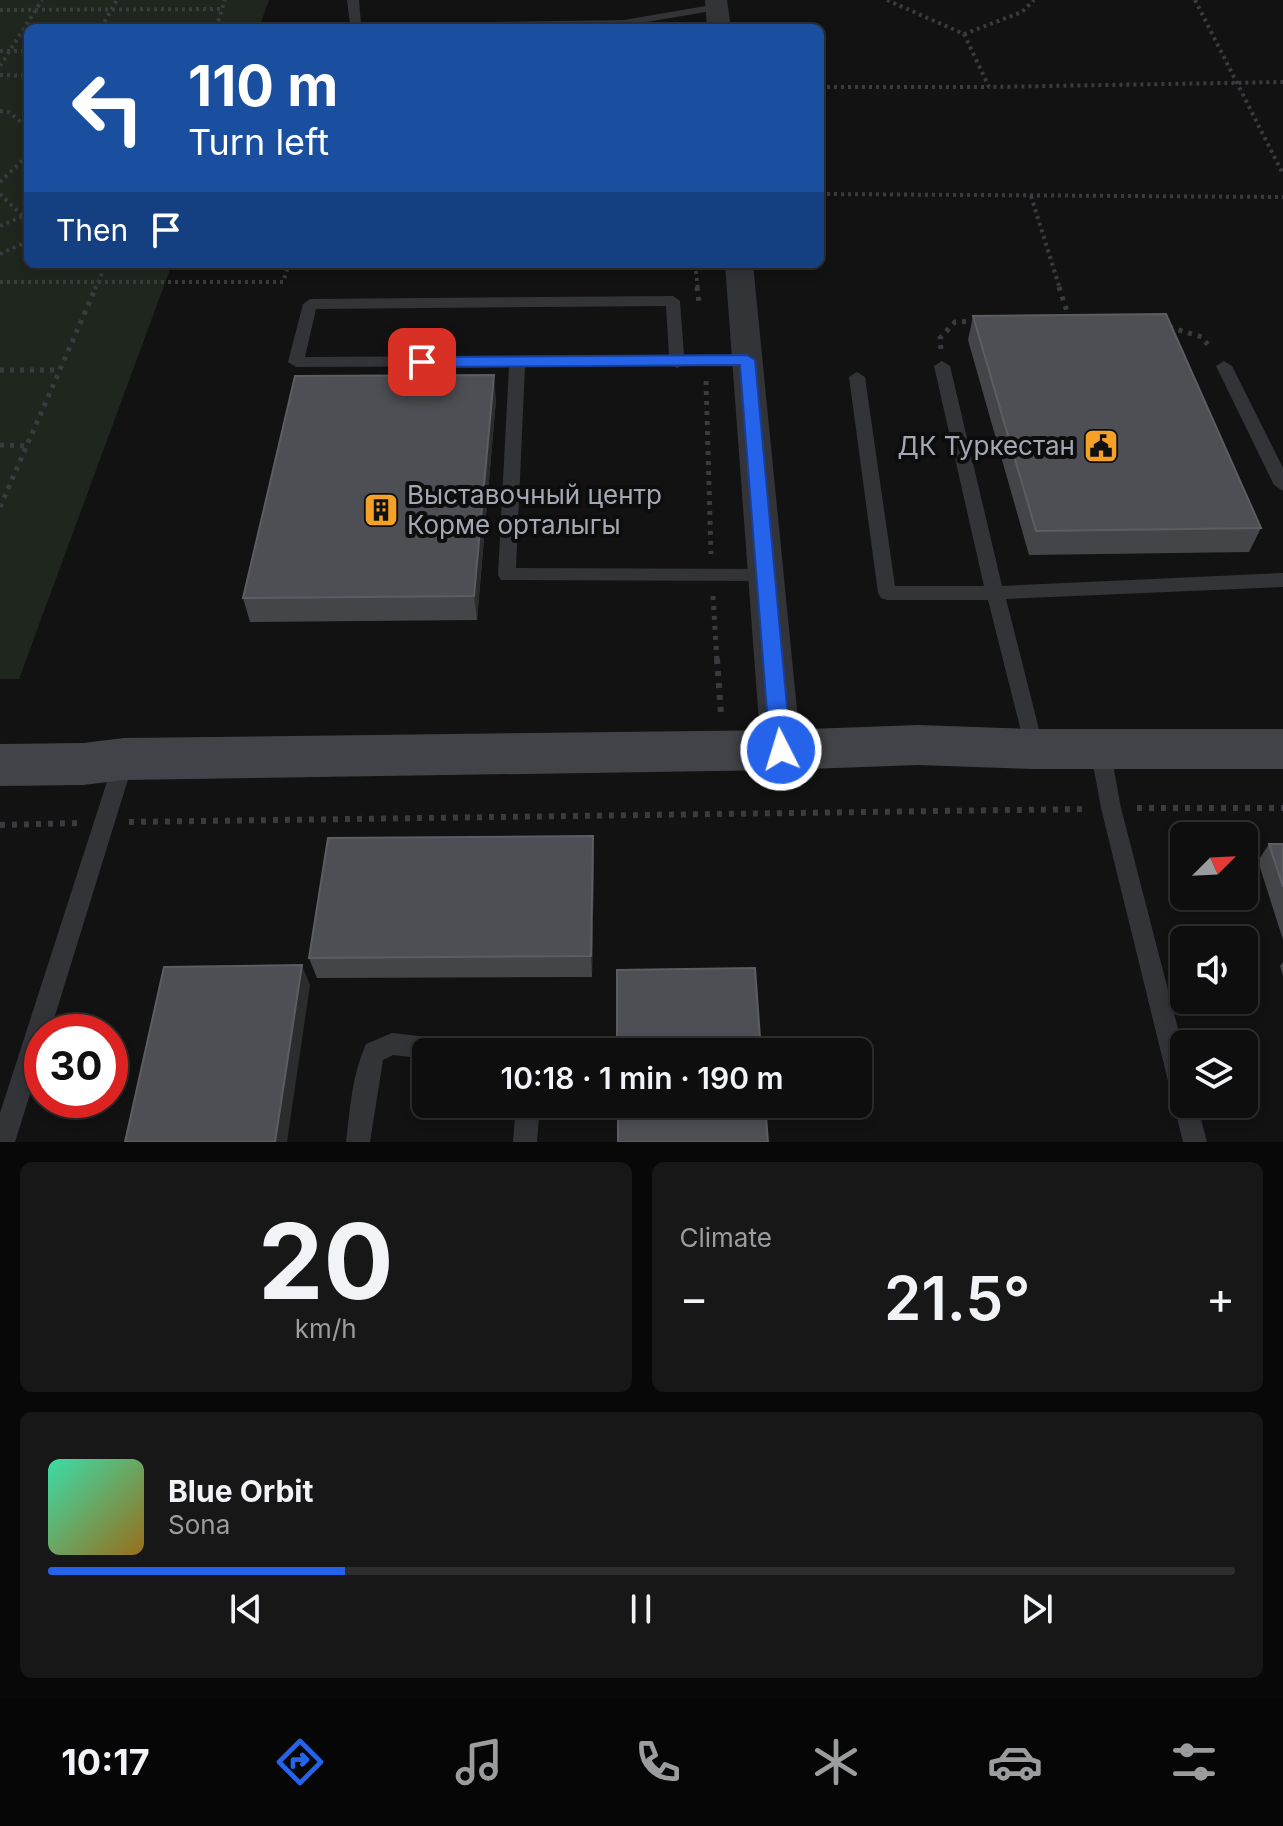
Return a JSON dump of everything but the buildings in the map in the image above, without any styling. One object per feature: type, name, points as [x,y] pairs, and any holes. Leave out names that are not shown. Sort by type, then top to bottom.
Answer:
[{"type":"street","points":[[739,268],[781,750]]},
{"type":"street","points":[[0,765],[83,764],[124,759],[781,750],[918,745],[1034,749],[1283,749]]},
{"type":"lane","points":[[353,0],[356,24]]},
{"type":"lane","points":[[557,24],[624,23],[717,12]]},
{"type":"lane","points":[[677,363],[673,301],[310,304],[296,362],[677,363],[747,360]]},
{"type":"lane","points":[[517,362],[507,575],[766,576]]},
{"type":"lane","points":[[942,366],[1034,749]]},
{"type":"lane","points":[[1224,366],[1283,485]]},
{"type":"lane","points":[[857,377],[887,593],[995,593],[1283,580]]},
{"type":"lane","points":[[1100,748],[1111,808],[1170,1042]]},
{"type":"lane","points":[[3,1142],[124,759]]},
{"type":"lane","points":[[358,1142],[368,1068],[374,1052],[392,1044],[412,1046]]},
{"type":"lane","points":[[525,1142],[527,1118]]},
{"type":"lane","points":[[1189,1118],[1195,1142]]},
{"type":"path","points":[[29,24],[42,0]]},
{"type":"path","points":[[103,24],[117,0]]},
{"type":"path","points":[[217,24],[225,0]]},
{"type":"path","points":[[887,0],[964,34],[989,87]]},
{"type":"path","points":[[964,34],[1022,12],[1034,0]]},
{"type":"path","points":[[1195,0],[1283,174]]},
{"type":"path","points":[[0,10],[221,9]]},
{"type":"path","points":[[0,66],[24,32]]},
{"type":"path","points":[[0,51],[24,51]]},
{"type":"path","points":[[0,75],[24,76]]},
{"type":"path","points":[[824,87],[1283,82]]},
{"type":"path","points":[[0,111],[9,112],[24,126]]},
{"type":"path","points":[[18,120],[24,118]]},
{"type":"path","points":[[0,182],[24,160]]},
{"type":"path","points":[[0,194],[24,214]]},
{"type":"path","points":[[824,194],[1283,197]]},
{"type":"path","points":[[1031,196],[1069,318]]},
{"type":"path","points":[[0,226],[24,215]]},
{"type":"path","points":[[0,254],[24,243]]},
{"type":"path","points":[[0,507],[104,268]]},
{"type":"path","points":[[0,282],[283,282],[288,268]]},
{"type":"path","points":[[695,268],[705,362],[712,576],[723,751]]},
{"type":"path","points":[[1055,319],[1084,319]]},
{"type":"path","points":[[942,366],[940,338],[955,322],[984,321]]},
{"type":"path","points":[[1156,323],[1202,337],[1224,366]]},
{"type":"path","points":[[0,370],[60,370]]},
{"type":"path","points":[[0,445],[27,446]]},
{"type":"path","points":[[0,825],[1283,808]]},
{"type":"shaded area","points":[[0,0],[269,0],[260,24],[24,24],[24,268],[171,268],[19,679],[0,679]]},
{"type":"place","name":"ДК Туркестан","points":[[1101,446]]},
{"type":"place","name":"Выставочный центр Корме орталыгы","points":[[381,510]]},
{"type":"route","points":[[422,362],[677,363],[747,360],[781,750]]}]
